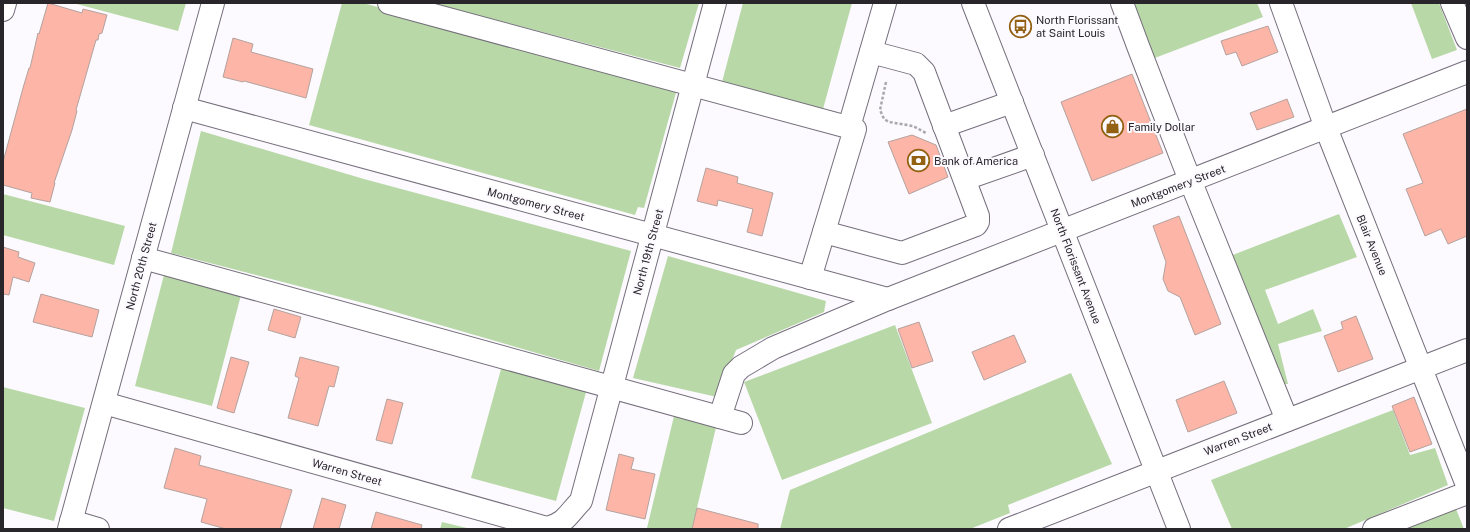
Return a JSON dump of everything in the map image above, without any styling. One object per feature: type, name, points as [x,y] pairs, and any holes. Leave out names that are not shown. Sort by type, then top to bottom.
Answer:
[{"type":"street","points":[[3,10],[5,3]]},
{"type":"street","name":"North 20th Street","points":[[70,525],[213,3]]},
{"type":"street","points":[[388,3],[854,129],[810,278]]},
{"type":"street","name":"North 19th Street","points":[[581,501],[715,3]]},
{"type":"street","points":[[849,127],[885,3]]},
{"type":"street","name":"North Florissant Avenue","points":[[973,3],[1179,529]]},
{"type":"street","points":[[1122,3],[1191,181],[1287,420]]},
{"type":"street","name":"Blair Avenue","points":[[1281,3],[1326,128],[1467,485]]},
{"type":"street","points":[[1452,3],[1467,38]]},
{"type":"street","points":[[824,232],[902,253],[976,226],[978,222],[978,216],[965,179],[924,72],[920,66],[916,64],[871,52]]},
{"type":"street","name":"Montgomery Street","points":[[720,417],[731,379],[734,374],[741,367],[773,348],[888,299],[1467,72]]},
{"type":"street","points":[[944,126],[1012,102]]},
{"type":"street","name":"Montgomery Street","points":[[184,108],[888,299]]},
{"type":"street","points":[[965,179],[1033,155]]},
{"type":"street","points":[[143,258],[741,423]]},
{"type":"street","name":"Warren Street","points":[[1009,529],[1467,350]]},
{"type":"street","name":"Warren Street","points":[[104,403],[547,528],[558,525],[581,501]]},
{"type":"street","points":[[1374,529],[1467,493]]},
{"type":"street","points":[[70,525],[98,529]]},
{"type":"green space","points":[[73,3],[186,3],[178,31]]},
{"type":"green space","points":[[342,3],[363,3],[677,89],[644,208],[638,207],[635,215],[309,125]]},
{"type":"green space","points":[[432,3],[699,3],[680,68]]},
{"type":"green space","points":[[743,3],[852,3],[823,109],[722,82]]},
{"type":"green space","points":[[1131,3],[1257,3],[1263,17],[1152,59]]},
{"type":"green space","points":[[1411,3],[1439,3],[1457,50],[1432,59]]},
{"type":"green space","points":[[201,131],[364,179],[631,251],[599,371],[371,305],[171,253]]},
{"type":"green space","points":[[3,194],[125,226],[114,265],[3,235]]},
{"type":"green space","points":[[1339,214],[1357,257],[1265,290],[1278,324],[1313,309],[1322,331],[1278,344],[1288,384],[1275,384],[1230,256]]},
{"type":"green space","points":[[668,256],[826,301],[824,312],[736,350],[717,397],[633,378]]},
{"type":"green space","points":[[164,275],[241,295],[212,406],[135,386]]},
{"type":"green space","points":[[895,325],[932,423],[782,480],[744,382]]},
{"type":"green space","points":[[503,362],[588,385],[556,501],[471,478]]},
{"type":"green space","points":[[1071,373],[1112,464],[1008,505],[1010,513],[970,529],[780,529],[790,490]]},
{"type":"green space","points":[[3,387],[85,408],[54,521],[3,508]]},
{"type":"green space","points":[[1393,410],[1410,455],[1435,448],[1448,485],[1344,529],[1232,529],[1211,480]]},
{"type":"green space","points":[[675,412],[717,423],[692,529],[647,528]]},
{"type":"green space","points":[[1454,504],[1464,529],[1394,529]]},
{"type":"green space","points":[[442,522],[471,529],[440,529]]},
{"type":"building","points":[[48,3],[82,13],[83,9],[107,15],[102,33],[99,34],[98,40],[96,40],[76,110],[72,130],[54,183],[50,202],[31,198],[32,193],[3,185],[3,162],[23,88],[30,68],[38,33],[39,34]]},
{"type":"building","points":[[1268,26],[1278,52],[1242,66],[1236,52],[1226,55],[1221,41]]},
{"type":"building","points":[[233,38],[253,44],[251,52],[313,69],[306,98],[244,81],[223,77]]},
{"type":"building","name":"Family Dollar","points":[[1132,74],[1163,153],[1092,181],[1061,102]]},
{"type":"building","points":[[1287,99],[1294,117],[1257,130],[1250,113]]},
{"type":"building","points":[[1467,109],[1467,236],[1448,244],[1441,229],[1425,236],[1406,189],[1423,183],[1403,134]]},
{"type":"building","name":"Bank of America","points":[[912,135],[936,145],[948,177],[909,194],[888,142]]},
{"type":"building","points":[[706,168],[738,177],[737,183],[773,193],[762,236],[747,232],[753,209],[718,200],[717,206],[697,201]]},
{"type":"building","points":[[1179,216],[1221,324],[1195,335],[1180,297],[1168,291],[1163,279],[1166,262],[1153,226]]},
{"type":"building","points":[[3,247],[19,252],[18,257],[35,263],[29,282],[13,277],[9,295],[3,294]]},
{"type":"building","points":[[41,294],[99,310],[92,337],[33,322]]},
{"type":"building","points":[[274,309],[301,317],[295,338],[268,330]]},
{"type":"building","points":[[1356,316],[1373,359],[1338,372],[1324,336],[1343,329],[1341,322]]},
{"type":"building","points":[[919,322],[933,361],[912,368],[898,329]]},
{"type":"building","points":[[1014,335],[1026,362],[984,380],[972,352]]},
{"type":"building","points":[[231,357],[249,362],[234,413],[217,408]]},
{"type":"building","points":[[300,357],[339,367],[334,387],[329,386],[318,426],[288,418],[299,378],[295,376]]},
{"type":"building","points":[[1224,381],[1237,413],[1188,432],[1176,400]]},
{"type":"building","points":[[1414,397],[1432,444],[1410,452],[1392,406]]},
{"type":"building","points":[[387,399],[403,403],[392,444],[376,440]]},
{"type":"building","points":[[175,448],[201,456],[199,465],[292,490],[280,529],[226,529],[201,522],[207,499],[164,488]]},
{"type":"building","points":[[619,454],[634,458],[631,469],[655,474],[645,519],[606,510]]},
{"type":"building","points":[[322,498],[346,505],[339,529],[313,529]]},
{"type":"building","points":[[697,508],[758,524],[758,529],[692,529]]},
{"type":"building","points":[[376,512],[422,525],[421,529],[371,529]]},
{"type":"place","name":"North Florissant at Saint Louis","points":[[1020,26]]},
{"type":"place","name":"Family Dollar","points":[[1112,127]]},
{"type":"place","name":"Bank of America","points":[[919,161]]}]
